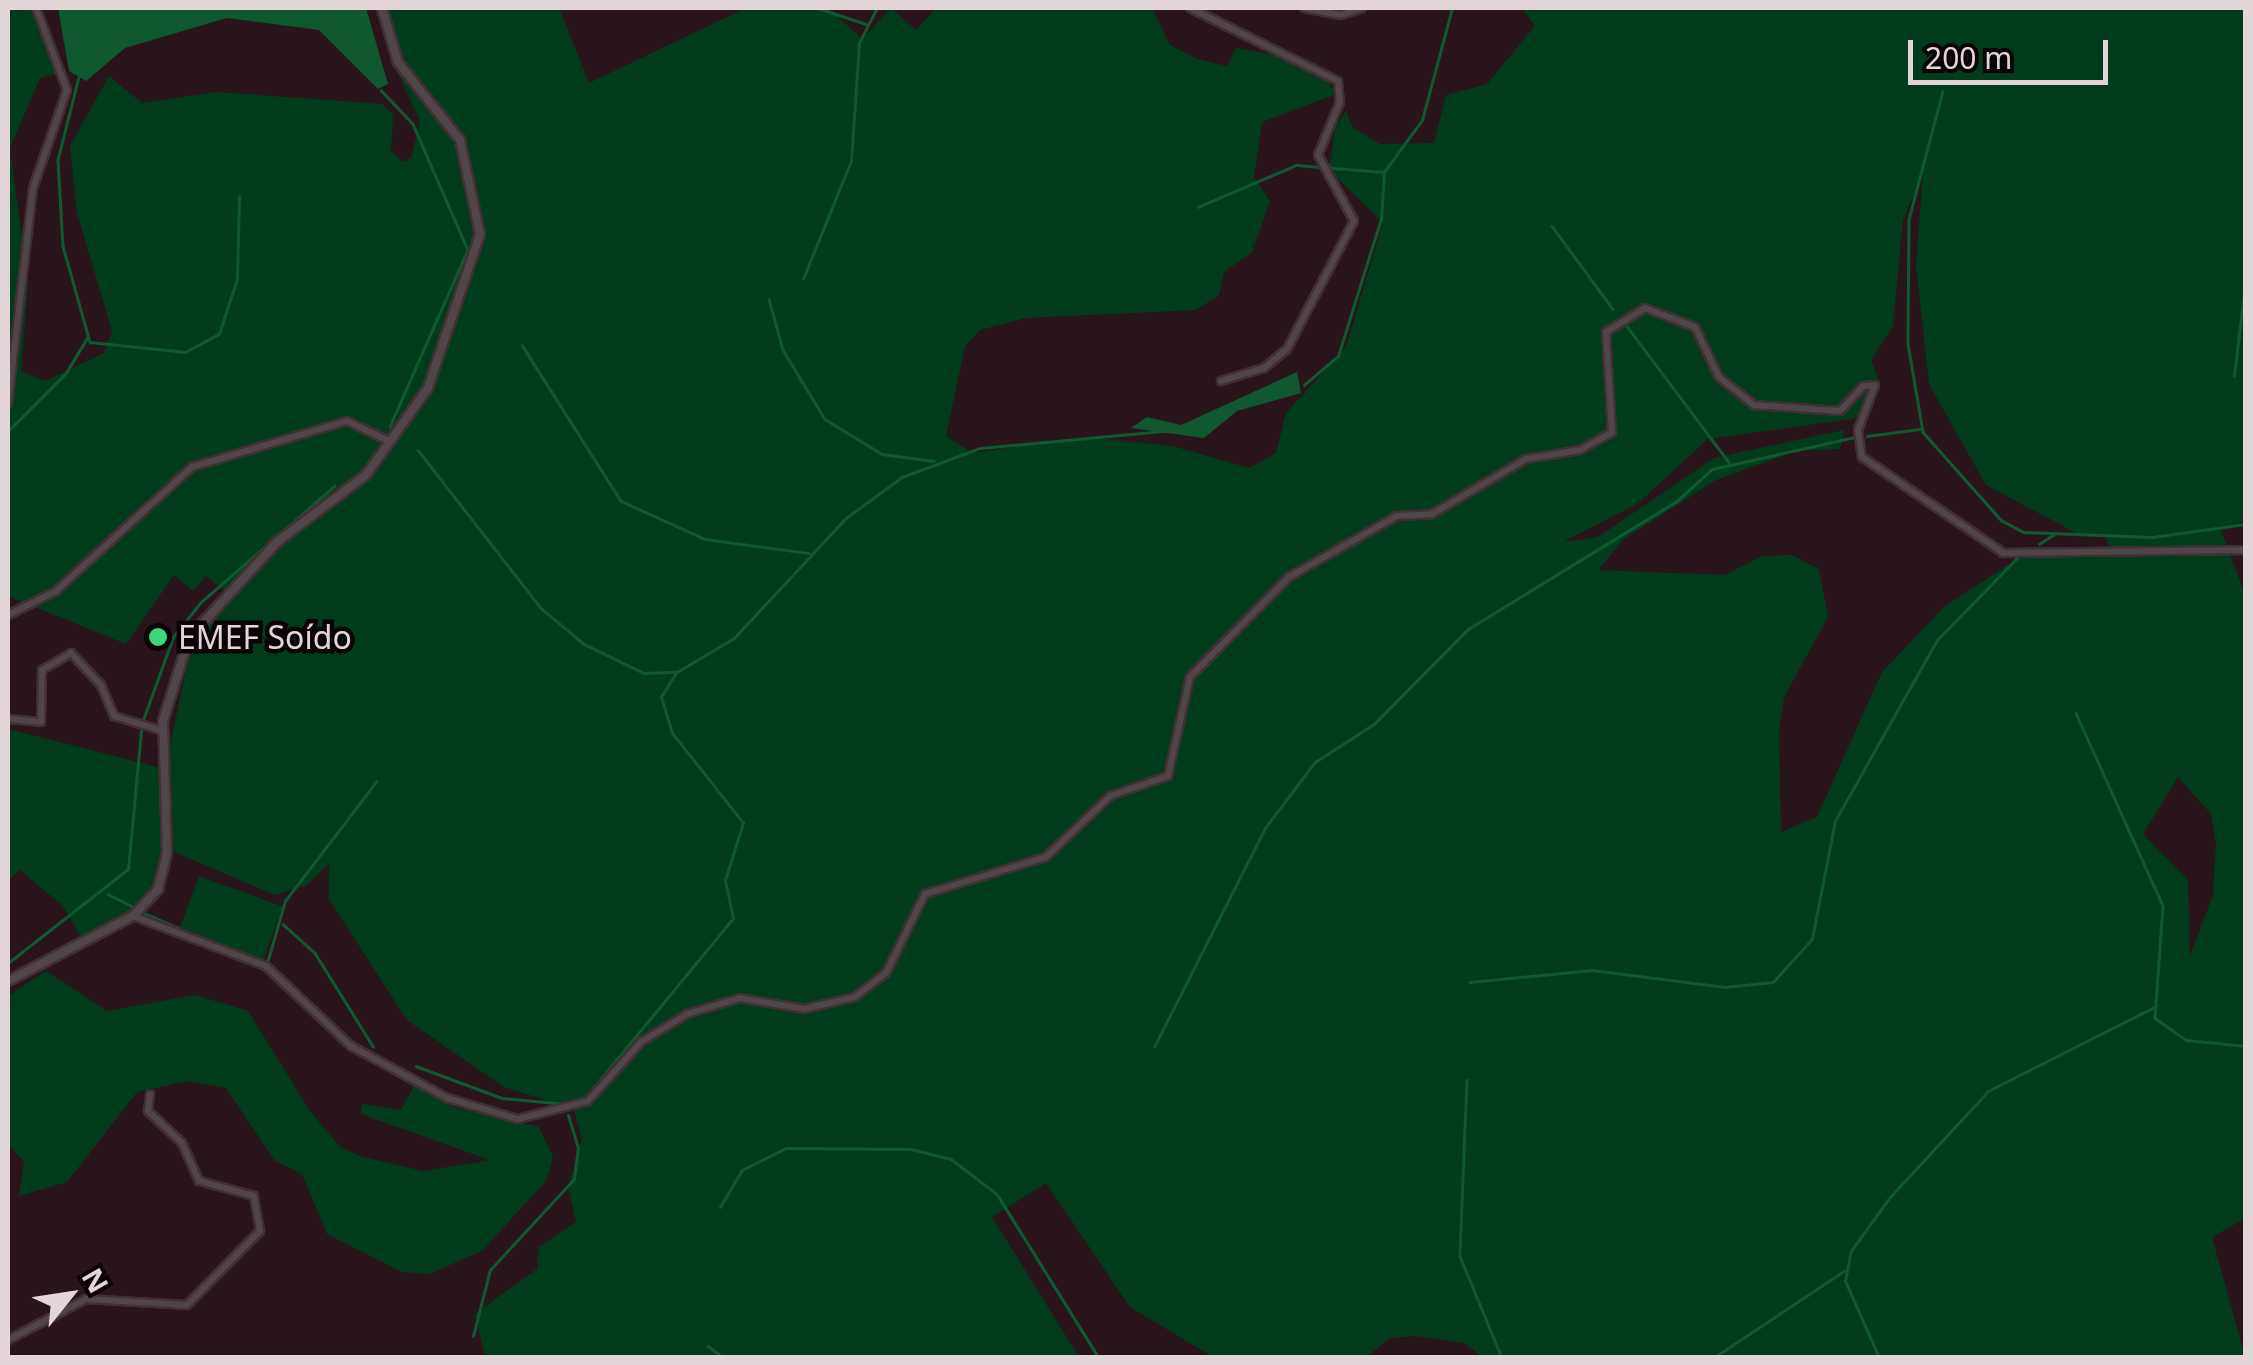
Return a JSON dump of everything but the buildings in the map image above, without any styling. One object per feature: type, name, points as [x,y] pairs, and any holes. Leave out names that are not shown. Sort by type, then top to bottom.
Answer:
[{"type":"street","points":[[8,404],[33,188],[67,90],[36,8]]},
{"type":"street","points":[[8,980],[133,916],[166,864],[162,730],[176,667],[200,622],[278,542],[366,475],[428,388],[481,241],[460,140],[398,62],[382,8]]},
{"type":"street","points":[[1190,8],[1338,80],[1340,102],[1318,155],[1354,221],[1280,357],[1221,380]]},
{"type":"street","points":[[1304,8],[1341,15],[1362,8]]},
{"type":"street","points":[[133,916],[266,966],[358,1051],[447,1098],[518,1119],[588,1102],[640,1042],[688,1014],[740,998],[804,1009],[854,998],[886,973],[925,894],[1046,857],[1110,796],[1168,776],[1190,677],[1289,577],[1397,516],[1432,514],[1526,460],[1580,450],[1612,432],[1618,418],[1605,380],[1606,332],[1644,308],[1694,327],[1719,377],[1754,405],[1840,411],[1862,386],[1875,386],[1858,430],[1862,457],[2003,553],[2246,550]]},
{"type":"street","points":[[8,616],[56,591],[192,467],[347,421],[389,441]]},
{"type":"street","points":[[8,719],[41,722],[42,670],[71,653],[102,684],[114,716],[162,730]]},
{"type":"street","points":[[8,1340],[86,1299],[186,1305],[260,1231],[254,1196],[199,1181],[182,1143],[148,1111],[150,1094]]},
{"type":"shaded area","points":[[8,8],[29,8],[55,53],[55,74],[40,78],[10,148],[28,285],[21,371],[45,381],[104,353],[112,331],[77,213],[70,146],[109,76],[142,103],[217,92],[382,104],[393,114],[391,150],[402,162],[411,158],[420,122],[386,45],[389,8],[559,8],[589,83],[746,8],[828,8],[862,39],[891,8],[916,30],[936,8],[1152,8],[1170,45],[1197,59],[1227,66],[1236,48],[1317,63],[1336,94],[1262,122],[1254,177],[1270,201],[1252,252],[1224,272],[1219,295],[1196,310],[1025,318],[980,330],[965,346],[946,436],[972,453],[1086,437],[1172,446],[1249,468],[1276,453],[1286,413],[1346,347],[1383,223],[1329,170],[1335,128],[1346,111],[1353,128],[1380,144],[1434,143],[1446,95],[1487,84],[1535,26],[1522,8],[2245,8],[2246,521],[2221,531],[2246,597],[2246,1218],[2212,1237],[2245,1357],[1483,1358],[1465,1343],[1415,1336],[1390,1338],[1366,1357],[1213,1357],[1130,1307],[1046,1183],[992,1217],[1079,1357],[485,1357],[475,1314],[537,1269],[539,1247],[576,1222],[568,1187],[582,1140],[574,1109],[504,1087],[407,1020],[329,899],[329,864],[307,885],[275,895],[172,851],[152,901],[84,943],[63,906],[20,870],[8,881],[8,729],[165,769],[189,656],[230,596],[206,576],[193,591],[174,575],[126,644],[8,596]],"holes":[[[1923,173],[1916,266],[1929,384],[1986,485],[2078,534],[2105,537],[2111,549],[2032,549],[1945,606],[1882,672],[1817,817],[1781,832],[1779,729],[1784,697],[1828,617],[1819,569],[1792,555],[1762,556],[1725,575],[1598,570],[1624,539],[1716,480],[1796,451],[1840,449],[1844,430],[1714,458],[1598,537],[1563,542],[1637,504],[1708,439],[1865,417],[1880,385],[1871,360],[1893,326],[1903,220]],[[2178,777],[2211,814],[2216,844],[2213,895],[2190,956],[2188,880],[2143,834]]]},
{"type":"shaded area","points":[[58,8],[366,8],[388,84],[378,89],[319,30],[227,18],[125,48],[86,81],[69,71]]},
{"type":"shaded area","points":[[1297,372],[1301,393],[1237,411],[1204,438],[1131,428],[1147,417],[1181,425]]},
{"type":"shaded area","points":[[199,876],[283,906],[263,960],[180,930]]},
{"type":"shaded area","points":[[46,971],[107,1011],[195,995],[248,1011],[310,1111],[340,1147],[362,1157],[423,1171],[490,1160],[361,1114],[362,1104],[401,1110],[415,1084],[453,1107],[539,1127],[553,1157],[546,1181],[482,1251],[429,1274],[402,1272],[327,1234],[302,1174],[275,1161],[226,1088],[187,1081],[137,1092],[67,1182],[19,1196],[24,1162],[8,1144],[8,996]]},
{"type":"waterway","points":[[818,8],[866,24]]},
{"type":"waterway","points":[[803,279],[851,161],[859,43],[877,8]]},
{"type":"waterway","points":[[1304,385],[1338,356],[1381,219],[1384,172],[1422,120],[1452,8]]},
{"type":"waterway","points":[[79,77],[58,160],[63,246],[90,342],[185,352],[219,334],[237,279],[239,197]]},
{"type":"waterway","points":[[381,90],[413,124],[468,250],[390,427]]},
{"type":"waterway","points":[[1943,91],[1909,220],[1908,344],[1923,432],[2001,520],[2024,532],[2152,537],[2246,524]]},
{"type":"waterway","points":[[1198,207],[1296,165],[1384,172]]},
{"type":"waterway","points":[[1552,226],[1613,309]]},
{"type":"waterway","points":[[2234,376],[2246,275]]},
{"type":"waterway","points":[[769,299],[783,350],[825,419],[882,454],[934,461]]},
{"type":"waterway","points":[[1626,325],[1729,462]]},
{"type":"waterway","points":[[8,431],[66,373],[87,338]]},
{"type":"waterway","points":[[522,345],[621,501],[705,539],[809,553]]},
{"type":"waterway","points":[[1867,436],[1920,429]]},
{"type":"waterway","points":[[418,450],[542,609],[584,644],[644,673],[677,672],[734,638],[846,518],[902,477],[980,448],[1165,431]]},
{"type":"waterway","points":[[1154,1047],[1265,828],[1315,762],[1374,724],[1468,629],[1677,501],[1712,469],[1855,437]]},
{"type":"waterway","points":[[143,720],[173,637],[200,603],[334,486]]},
{"type":"waterway","points":[[2039,544],[2053,535]]},
{"type":"waterway","points":[[1470,982],[1592,970],[1725,987],[1773,982],[1812,939],[1835,821],[1937,640],[2020,555]]},
{"type":"waterway","points":[[584,1099],[733,918],[725,880],[743,823],[672,733],[661,697],[676,673]]},
{"type":"waterway","points":[[2076,713],[2163,906],[2155,1018],[2187,1040],[2246,1046]]},
{"type":"waterway","points":[[8,963],[128,869],[141,732]]},
{"type":"waterway","points":[[267,963],[285,901],[376,782]]},
{"type":"waterway","points":[[108,894],[133,907]]},
{"type":"waterway","points":[[144,913],[179,928]]},
{"type":"waterway","points":[[283,924],[315,953],[373,1046]]},
{"type":"waterway","points":[[1879,1358],[1845,1281],[1851,1251],[1890,1197],[1988,1091],[2152,1008]]},
{"type":"waterway","points":[[416,1066],[502,1098],[566,1104]]},
{"type":"waterway","points":[[1467,1080],[1460,1256],[1502,1358]]},
{"type":"waterway","points":[[473,1336],[490,1270],[574,1179],[578,1148],[568,1115]]},
{"type":"waterway","points":[[720,1207],[742,1170],[786,1148],[911,1149],[951,1159],[997,1194],[1099,1358]]},
{"type":"waterway","points":[[1713,1358],[1844,1271]]},
{"type":"waterway","points":[[708,1346],[724,1358]]},
{"type":"place","name":"EMEF Soído","points":[[158,637]]}]
